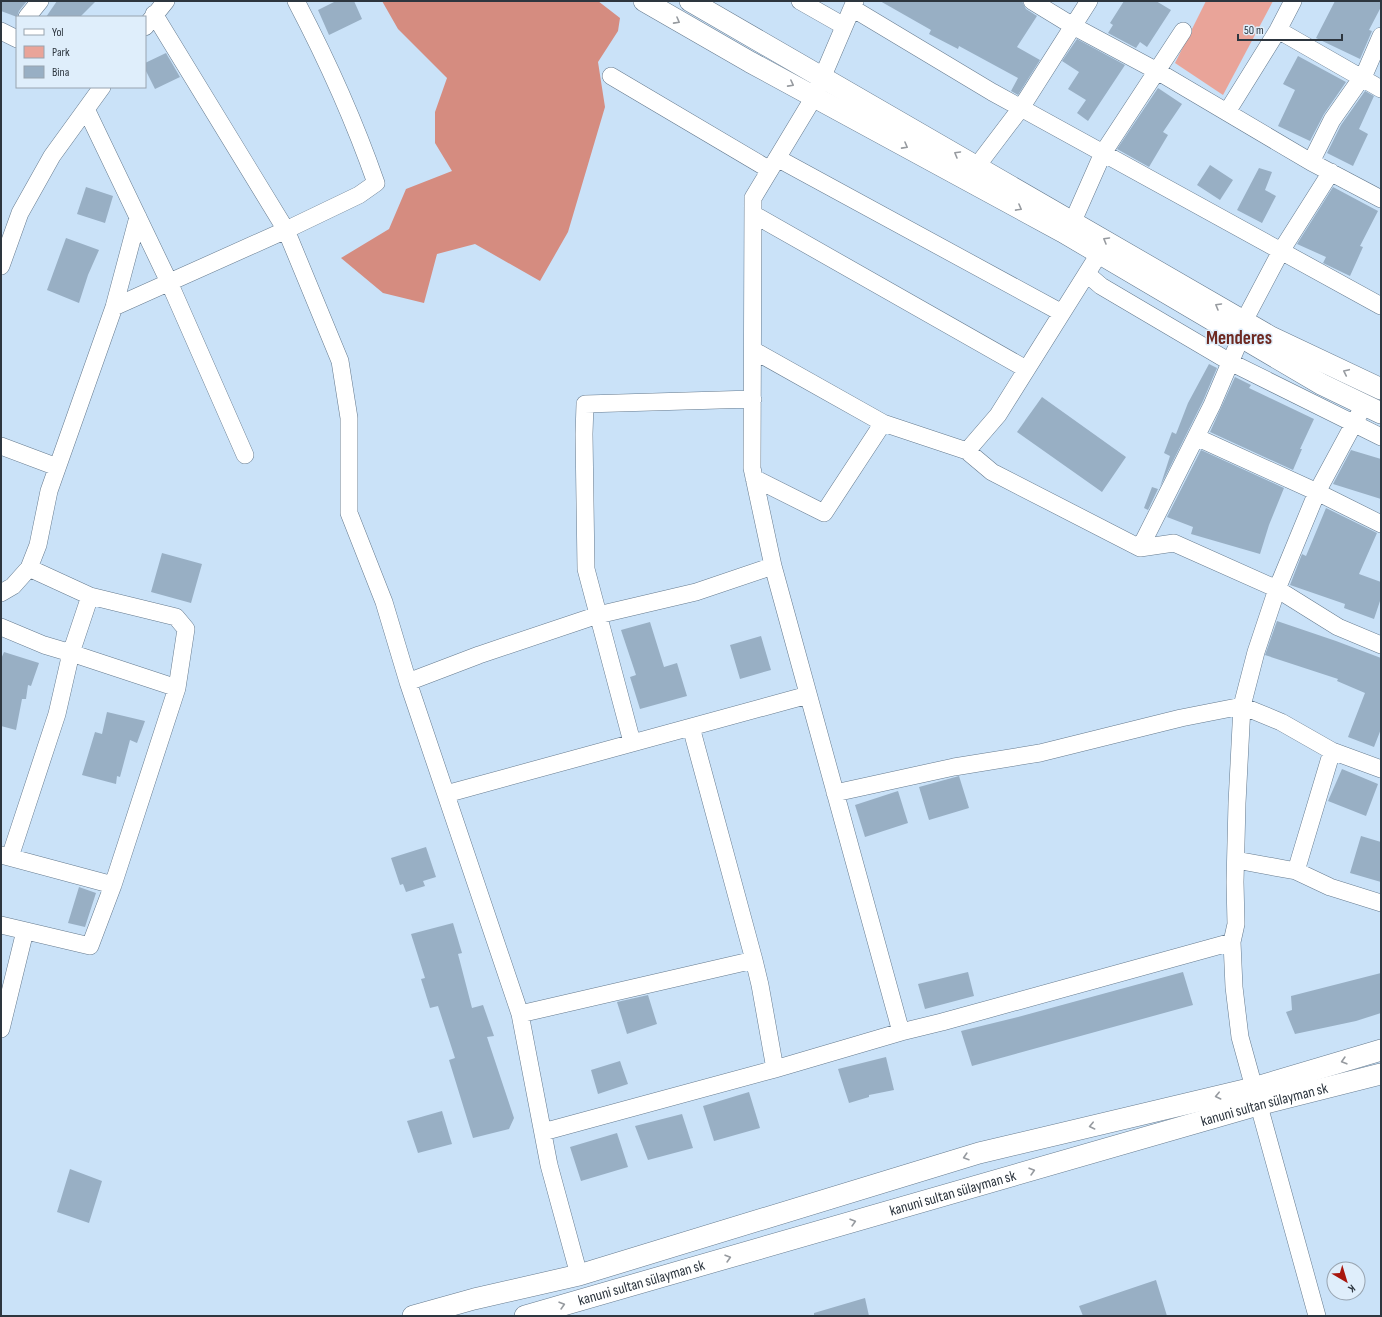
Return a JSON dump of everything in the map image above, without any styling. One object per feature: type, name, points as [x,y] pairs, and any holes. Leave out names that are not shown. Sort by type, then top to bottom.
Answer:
[{"type":"main road","points":[[644,1],[668,16],[1099,254],[1242,329],[1271,337],[1381,389]]},
{"type":"main road","points":[[690,1],[1073,221],[1242,329],[1321,384],[1373,409]]},
{"type":"main road","points":[[413,1316],[474,1299],[579,1275],[979,1153],[1256,1096],[1381,1050]]},
{"type":"main road","name":"kanuni sultan sülayman sk","points":[[525,1316],[1256,1096],[1381,1074]]},
{"type":"street","points":[[28,16],[40,1]]},
{"type":"street","points":[[166,1],[149,21],[286,230],[340,361],[349,418],[349,513],[384,602],[408,682],[520,1014],[549,1165],[579,1275]]},
{"type":"street","points":[[800,1],[844,26]]},
{"type":"street","points":[[1032,1],[1073,26],[1157,71],[1311,162],[1381,199]]},
{"type":"street","points":[[977,166],[1021,108],[1089,1]]},
{"type":"street","points":[[1227,112],[1278,30],[1294,1]]},
{"type":"street","points":[[114,307],[286,230],[359,195],[376,183],[360,137],[319,43],[298,2]]},
{"type":"street","points":[[901,1032],[773,566],[752,468],[753,198],[814,97],[821,76],[854,4],[1021,108],[1381,306]]},
{"type":"street","points":[[1278,30],[1381,89]]},
{"type":"street","points":[[1073,221],[1103,153],[1183,31]]},
{"type":"street","points":[[1311,162],[1332,120],[1362,78],[1381,36]]},
{"type":"street","points":[[611,76],[773,164],[1062,313]]},
{"type":"street","points":[[1,266],[20,213],[52,156],[86,109],[97,89]]},
{"type":"street","points":[[86,109],[169,282],[245,455]]},
{"type":"street","points":[[1140,548],[1196,437],[1230,362],[1242,329],[1281,251],[1331,172]]},
{"type":"street","points":[[753,214],[1026,369]]},
{"type":"street","points":[[1,593],[13,586],[29,568],[38,545],[49,492],[114,307],[138,217]]},
{"type":"street","points":[[966,451],[998,415],[1099,254]]},
{"type":"street","points":[[1087,274],[1101,286],[1230,362],[1381,437]]},
{"type":"street","points":[[753,350],[884,423],[966,451],[992,472],[1140,548],[1174,543],[1277,589],[1338,627],[1381,645]]},
{"type":"street","points":[[632,742],[586,569],[585,404],[752,399]]},
{"type":"street","points":[[1317,1316],[1240,1037],[1234,987],[1232,942],[1236,924],[1235,882],[1237,803],[1242,706],[1256,652],[1277,589],[1317,492],[1353,423],[1373,409]]},
{"type":"street","points":[[754,478],[824,513],[884,423]]},
{"type":"street","points":[[1196,437],[1317,492],[1381,524]]},
{"type":"street","points":[[1,446],[57,467]]},
{"type":"street","points":[[408,682],[479,655],[598,615],[696,592],[773,566]]},
{"type":"street","points":[[1,925],[90,946],[113,885],[177,688],[186,629],[176,616],[90,596],[29,568]]},
{"type":"street","points":[[90,596],[71,653],[57,714],[5,856],[113,885]]},
{"type":"street","points":[[1,627],[44,645],[177,688]]},
{"type":"street","points":[[446,794],[808,695]]},
{"type":"street","points":[[835,794],[954,767],[1040,753],[1181,718],[1242,706],[1281,722],[1332,751],[1381,769]]},
{"type":"street","points":[[690,727],[754,960],[775,1069]]},
{"type":"street","points":[[1296,871],[1332,751]]},
{"type":"street","points":[[1236,860],[1296,871],[1330,887],[1381,903]]},
{"type":"street","points":[[1,1029],[25,931]]},
{"type":"street","points":[[543,1132],[775,1069],[901,1032],[1232,942]]},
{"type":"street","points":[[520,1014],[754,960]]},
{"type":"green space","points":[[1206,1],[1273,1],[1223,95],[1175,63]]},
{"type":"shaded area","points":[[382,1],[598,1],[620,18],[618,31],[598,62],[605,107],[568,232],[540,281],[475,244],[437,254],[424,303],[383,293],[341,258],[389,229],[406,189],[452,171],[435,143],[435,112],[447,78],[398,29]]},
{"type":"building","points":[[1,1],[27,1],[16,17],[1,11]]},
{"type":"building","points":[[57,1],[96,1],[81,16],[47,16]]},
{"type":"building","points":[[336,1],[354,1],[362,19],[329,35],[318,10]]},
{"type":"building","points":[[880,1],[1022,1],[1026,9],[1037,16],[1017,47],[1040,60],[1018,95],[1011,91],[1018,78],[959,46],[958,49],[929,34],[931,30]]},
{"type":"building","points":[[1124,1],[1156,1],[1171,10],[1147,47],[1140,42],[1136,48],[1108,33],[1113,25],[1110,23]]},
{"type":"building","points":[[1335,1],[1381,1],[1381,7],[1369,30],[1372,31],[1360,59],[1316,38]]},
{"type":"building","points":[[1077,39],[1125,65],[1088,121],[1077,113],[1086,100],[1068,89],[1079,72],[1062,61]]},
{"type":"building","points":[[166,53],[180,77],[155,89],[146,71],[146,63]]},
{"type":"building","points":[[1298,56],[1346,82],[1324,114],[1310,141],[1278,126],[1295,90],[1283,84]]},
{"type":"building","points":[[1158,88],[1182,104],[1163,132],[1168,135],[1149,167],[1117,149]]},
{"type":"building","points":[[1365,91],[1374,96],[1359,129],[1368,134],[1353,166],[1327,153],[1341,125]]},
{"type":"building","points":[[1210,165],[1233,180],[1220,200],[1197,185]]},
{"type":"building","points":[[1259,168],[1272,172],[1265,190],[1276,196],[1262,223],[1237,210]]},
{"type":"building","points":[[86,187],[113,196],[105,223],[77,214]]},
{"type":"building","points":[[1333,187],[1378,211],[1360,246],[1363,247],[1350,276],[1323,263],[1326,257],[1297,244]]},
{"type":"building","points":[[66,238],[99,250],[88,275],[79,303],[47,290]]},
{"type":"building","points":[[1209,364],[1217,368],[1203,401],[1160,487],[1170,456],[1164,453],[1172,432],[1176,434],[1188,403]]},
{"type":"building","points":[[1235,377],[1251,385],[1249,388],[1314,419],[1300,449],[1302,449],[1293,470],[1210,432]]},
{"type":"building","points":[[1042,397],[1126,457],[1102,492],[1017,432]]},
{"type":"building","points":[[1201,450],[1284,488],[1269,525],[1260,554],[1191,534],[1193,527],[1167,517]]},
{"type":"building","points":[[1351,450],[1381,459],[1381,499],[1333,484]]},
{"type":"building","points":[[1152,487],[1158,489],[1148,510],[1144,508]]},
{"type":"building","points":[[1326,508],[1377,533],[1359,574],[1381,582],[1381,598],[1374,619],[1344,608],[1345,604],[1290,585],[1302,554],[1306,556]]},
{"type":"building","points":[[162,553],[202,564],[191,603],[151,592]]},
{"type":"building","points":[[1277,621],[1381,658],[1381,729],[1374,747],[1348,737],[1365,693],[1337,681],[1338,679],[1265,655]]},
{"type":"building","points":[[650,622],[664,667],[677,663],[687,696],[640,709],[630,677],[636,675],[621,630]]},
{"type":"building","points":[[761,636],[771,670],[740,679],[730,645]]},
{"type":"building","points":[[4,652],[39,663],[31,686],[28,685],[26,699],[22,699],[16,730],[1,726],[1,659]]},
{"type":"building","points":[[107,712],[145,721],[137,743],[130,740],[120,777],[117,776],[116,784],[82,775],[95,732],[102,734]]},
{"type":"building","points":[[1342,769],[1378,784],[1366,816],[1328,801]]},
{"type":"building","points":[[959,776],[969,808],[929,820],[919,787]]},
{"type":"building","points":[[898,791],[908,823],[865,837],[855,805]]},
{"type":"building","points":[[1361,836],[1381,842],[1381,882],[1350,873]]},
{"type":"building","points":[[426,847],[436,877],[423,881],[425,886],[406,892],[403,884],[400,885],[391,858]]},
{"type":"building","points":[[79,887],[96,893],[85,927],[68,923]]},
{"type":"building","points":[[453,923],[462,953],[458,954],[472,1008],[483,1005],[494,1036],[487,1037],[514,1118],[509,1129],[473,1138],[449,1060],[455,1058],[438,1006],[430,1008],[421,979],[425,978],[411,934]]},
{"type":"building","points":[[968,972],[974,996],[925,1009],[918,984]]},
{"type":"building","points":[[1183,972],[1193,1005],[972,1066],[961,1031]]},
{"type":"building","points":[[1381,973],[1381,1013],[1356,1021],[1295,1034],[1286,1012],[1292,1010],[1291,996]]},
{"type":"building","points":[[648,995],[657,1024],[627,1034],[617,1002]]},
{"type":"building","points":[[886,1057],[894,1090],[869,1095],[869,1097],[849,1103],[838,1069]]},
{"type":"building","points":[[620,1061],[628,1084],[598,1094],[591,1070]]},
{"type":"building","points":[[749,1092],[760,1128],[714,1141],[703,1106]]},
{"type":"building","points":[[442,1111],[452,1144],[418,1153],[407,1121]]},
{"type":"building","points":[[682,1114],[693,1148],[648,1160],[635,1126]]},
{"type":"building","points":[[617,1133],[628,1167],[581,1181],[570,1147]]},
{"type":"building","points":[[70,1169],[102,1181],[89,1223],[57,1212]]},
{"type":"building","points":[[1156,1280],[1167,1316],[1083,1316],[1079,1306]]},
{"type":"building","points":[[865,1298],[869,1316],[814,1316],[814,1313]]},
{"type":"district","name":"Menderes","points":[[1239,338]]}]
